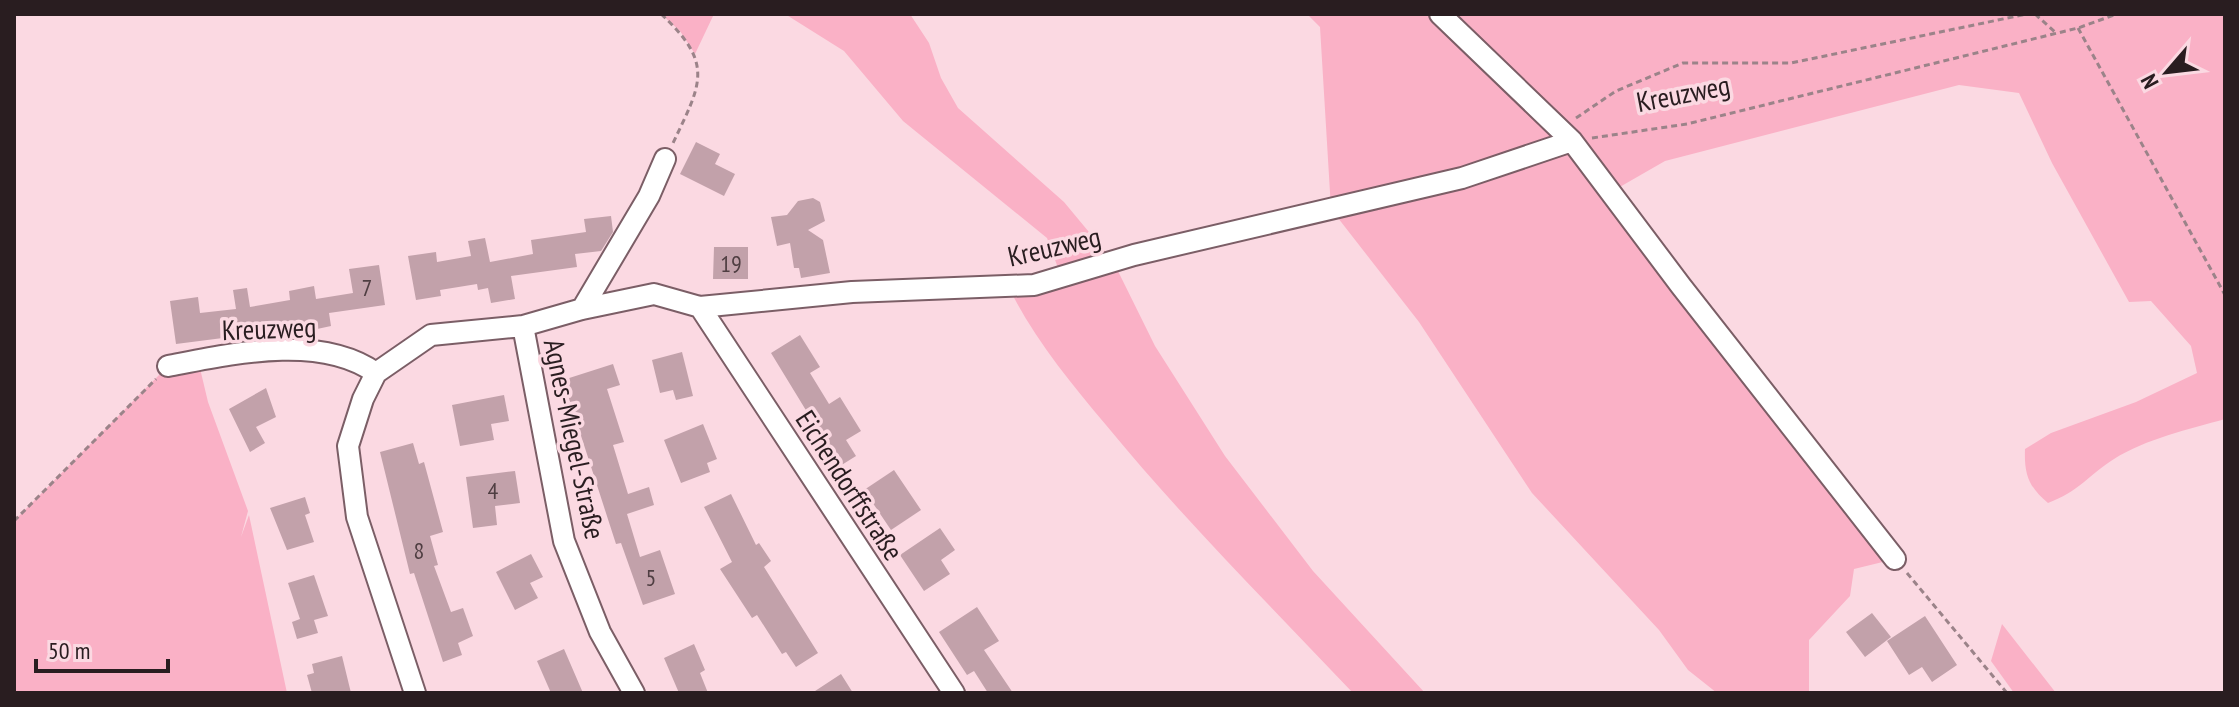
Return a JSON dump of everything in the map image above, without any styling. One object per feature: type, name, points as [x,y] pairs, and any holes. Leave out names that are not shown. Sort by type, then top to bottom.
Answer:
[{"type":"street","points":[[1440,14],[1566,135],[1895,559]]},
{"type":"street","name":"Kreuzweg","points":[[168,366],[285,351],[333,354],[360,361],[376,373],[431,335],[523,326],[582,309],[654,294],[700,307],[852,292],[1034,285],[1134,255],[1462,178],[1566,135]]},
{"type":"street","points":[[582,309],[649,196],[665,159]]},
{"type":"street","name":"Eichendorffstraße","points":[[700,307],[954,693]]},
{"type":"street","name":"Agnes-Miegel-Straße","points":[[523,326],[564,541],[600,632],[634,693]]},
{"type":"street","points":[[376,373],[363,399],[348,446],[355,502],[415,693]]},
{"type":"path","points":[[661,14],[680,31],[695,54],[700,76],[697,93],[665,159]]},
{"type":"path","points":[[1566,135],[1616,91],[1683,63],[1791,63],[2027,14]]},
{"type":"path","points":[[2035,14],[2056,33]]},
{"type":"path","name":"Kreuzweg","points":[[1566,135],[1687,124],[2078,28],[2117,14]]},
{"type":"path","points":[[2078,28],[2225,295]]},
{"type":"path","points":[[14,521],[168,366]]},
{"type":"path","points":[[1895,559],[2007,693]]},
{"type":"shaded area","points":[[661,14],[714,14],[695,54],[680,31]]},
{"type":"shaded area","points":[[785,14],[910,14],[929,43],[941,78],[958,108],[1064,202],[1113,261],[1155,346],[1225,456],[1313,571],[1425,693],[1353,693],[1227,561],[1135,460],[1079,392],[1040,341],[1018,305],[1008,286],[1061,276],[1047,238],[903,121],[844,51]]},
{"type":"shaded area","points":[[1307,14],[2225,14],[2225,419],[2168,435],[2126,452],[2067,494],[2048,503],[2032,486],[2027,473],[2025,449],[2051,433],[2136,402],[2197,373],[2191,346],[2151,301],[2129,302],[2052,163],[2019,93],[1959,85],[1665,161],[1611,192],[1895,559],[1854,569],[1850,596],[1809,640],[1809,693],[1717,693],[1688,670],[1659,630],[1532,493],[1419,322],[1331,209],[1320,27]]},
{"type":"shaded area","points":[[198,360],[208,402],[248,511],[241,537],[249,515],[287,693],[14,693],[14,521],[168,366]]},
{"type":"shaded area","points":[[2002,624],[2056,693],[2014,693],[1991,661]]},
{"type":"building","points":[[696,142],[720,154],[715,164],[735,174],[724,196],[680,174]]},
{"type":"building","points":[[813,198],[820,202],[825,221],[808,230],[823,240],[830,273],[801,278],[799,268],[794,268],[790,243],[777,246],[771,217],[787,215],[798,201]]},
{"type":"building","points":[[611,216],[613,232],[601,251],[575,254],[577,267],[511,276],[515,299],[491,303],[488,288],[478,290],[477,284],[440,290],[441,296],[416,300],[408,256],[436,252],[437,262],[471,256],[468,241],[485,238],[490,262],[533,254],[531,240],[586,232],[584,219]]},
{"type":"building","points":[[714,247],[748,247],[748,279],[713,279]]},
{"type":"building","points":[[379,265],[385,305],[329,313],[331,326],[294,334],[294,329],[176,344],[170,301],[198,297],[200,313],[236,309],[233,290],[247,288],[250,307],[290,300],[289,291],[314,286],[316,299],[353,293],[349,269]]},
{"type":"building","points":[[800,335],[820,367],[810,373],[829,404],[840,397],[861,431],[846,440],[856,456],[840,466],[771,353]]},
{"type":"building","points":[[682,352],[693,396],[676,400],[673,390],[660,393],[652,360]]},
{"type":"building","points":[[613,364],[620,385],[607,389],[624,442],[613,445],[628,494],[649,487],[654,505],[627,514],[640,557],[660,550],[675,594],[643,605],[621,543],[616,544],[563,380]]},
{"type":"building","points":[[266,388],[276,417],[256,427],[265,443],[250,452],[229,409]]},
{"type":"building","points":[[504,395],[509,421],[491,424],[494,440],[460,446],[452,405]]},
{"type":"building","points":[[703,424],[717,459],[707,463],[710,472],[681,483],[664,440]]},
{"type":"building","points":[[413,443],[419,464],[424,462],[443,532],[430,536],[438,565],[434,566],[451,612],[463,608],[473,636],[458,643],[462,655],[443,662],[414,573],[410,574],[380,452]]},
{"type":"building","points":[[894,470],[921,510],[891,530],[864,490]]},
{"type":"building","points":[[515,471],[520,503],[495,506],[497,525],[473,528],[466,477]]},
{"type":"building","points":[[731,494],[756,545],[759,543],[771,561],[764,567],[818,653],[796,667],[786,652],[782,654],[757,615],[752,618],[720,569],[732,562],[704,507]]},
{"type":"building","points":[[305,497],[310,513],[305,515],[314,542],[287,550],[270,508]]},
{"type":"building","points":[[940,528],[955,550],[941,560],[950,574],[924,591],[900,555]]},
{"type":"building","points":[[531,554],[543,577],[530,583],[538,598],[515,610],[496,572]]},
{"type":"building","points":[[314,575],[328,616],[314,620],[318,633],[297,639],[292,622],[300,619],[288,583]]},
{"type":"building","points":[[977,607],[999,641],[984,650],[1013,693],[988,693],[974,671],[967,675],[939,632]]},
{"type":"building","points":[[1872,613],[1891,637],[1865,657],[1846,632]]},
{"type":"building","points":[[1925,616],[1957,665],[1932,682],[1922,667],[1909,675],[1887,641]]},
{"type":"building","points":[[694,644],[705,670],[700,673],[708,693],[679,693],[664,658]]},
{"type":"building","points":[[564,649],[583,693],[551,693],[537,661]]},
{"type":"building","points":[[342,656],[351,693],[312,693],[307,675],[314,673],[312,664]]},
{"type":"building","points":[[841,674],[853,693],[812,693]]}]
